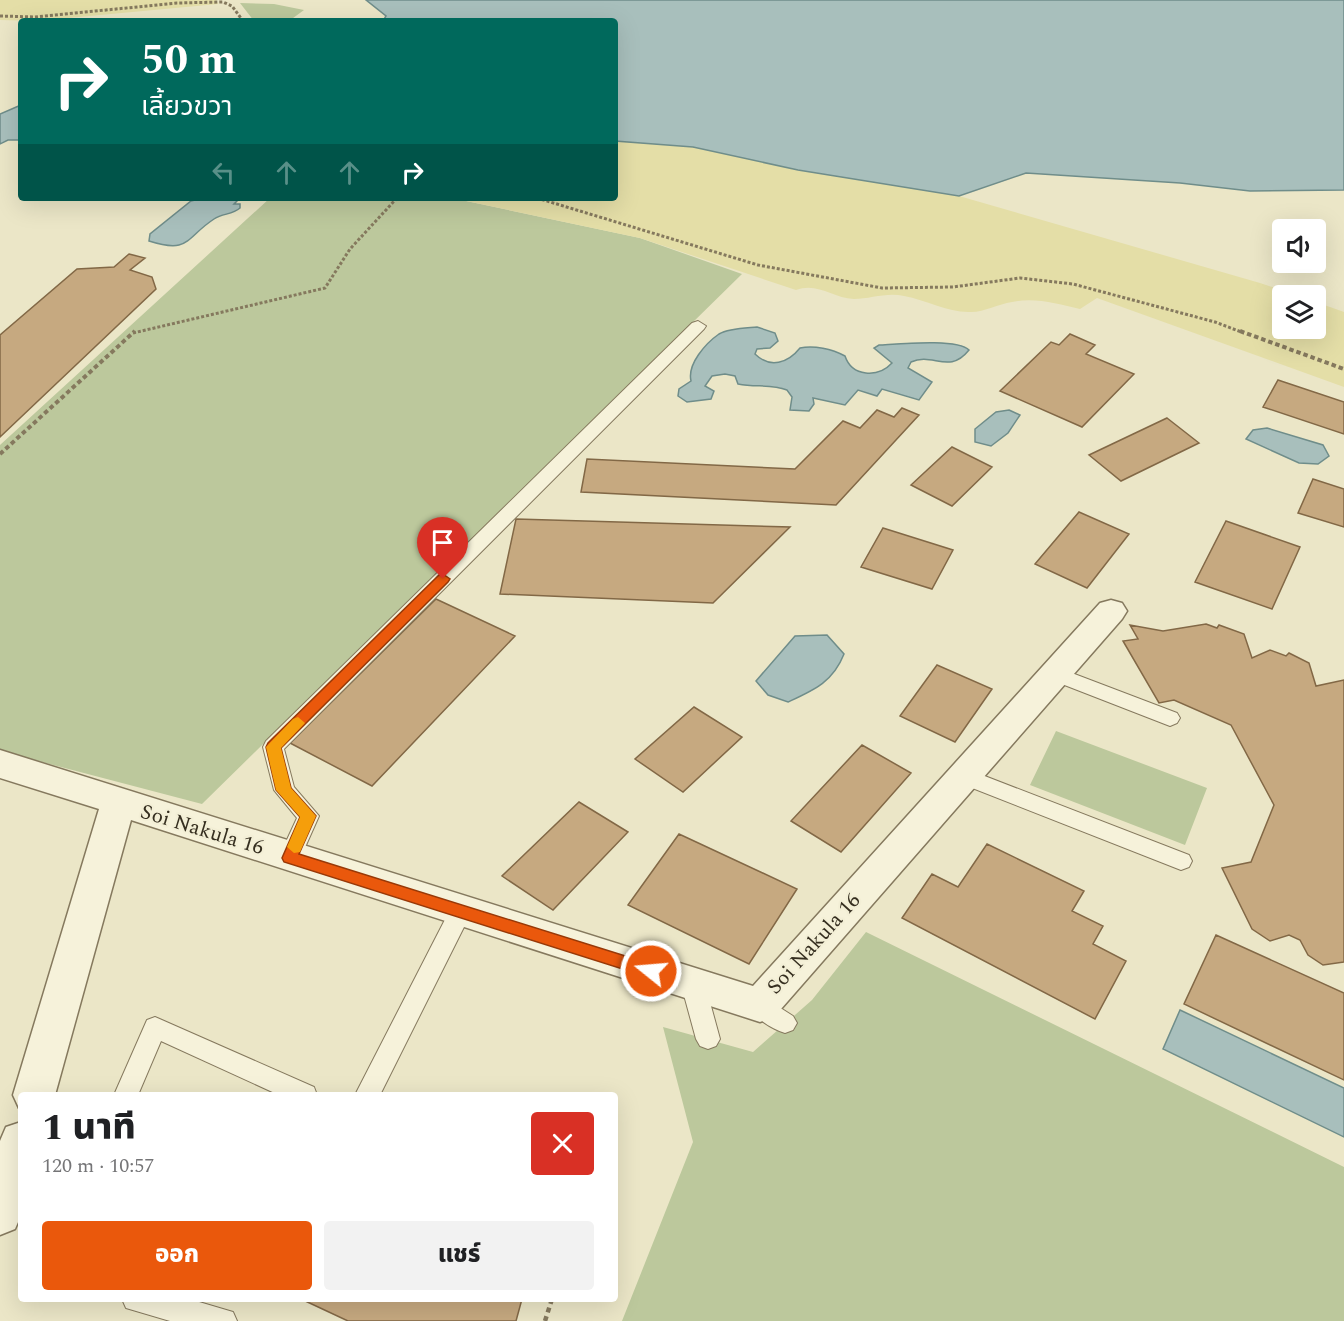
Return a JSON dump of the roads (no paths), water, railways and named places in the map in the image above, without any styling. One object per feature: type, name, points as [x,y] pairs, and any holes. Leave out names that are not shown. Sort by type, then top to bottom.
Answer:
[{"type":"street","name":"Soi Nakula 16","points":[[0,764],[118,804],[693,984],[773,1014],[964,776],[1111,611]]},
{"type":"street","points":[[35,1092],[118,804]]},
{"type":"street","points":[[0,1214],[18,1151]]},
{"type":"lane","points":[[290,858],[308,816],[284,790],[273,747],[699,326]]},
{"type":"lane","points":[[1056,674],[1170,718]]},
{"type":"lane","points":[[964,776],[1181,861]]},
{"type":"lane","points":[[369,1092],[461,911]]},
{"type":"lane","points":[[693,984],[708,1040]]},
{"type":"lane","points":[[127,1092],[155,1027],[298,1092]]},
{"type":"lane","points":[[147,1302],[224,1321]]},
{"type":"water","points":[[366,0],[1344,0],[1344,190],[1250,191],[1180,183],[1026,173],[959,196],[798,170],[693,147],[618,141],[618,18],[385,18],[386,16]]},
{"type":"water","points":[[18,106],[18,140],[8,140],[0,144],[0,114]]},
{"type":"water","points":[[191,201],[237,201],[234,204],[240,204],[240,208],[214,219],[180,245],[162,245],[149,241],[150,234]]},
{"type":"water","points":[[757,327],[775,333],[778,341],[770,348],[757,349],[755,354],[773,363],[790,357],[800,348],[817,347],[845,356],[848,363],[859,371],[873,373],[892,363],[874,348],[879,345],[941,343],[963,346],[969,350],[955,361],[927,359],[911,362],[908,368],[932,382],[919,400],[882,389],[877,396],[858,390],[845,405],[813,398],[814,404],[809,411],[790,410],[792,397],[787,390],[738,384],[735,376],[725,374],[712,376],[705,386],[714,391],[711,399],[687,402],[678,396],[679,389],[691,381],[692,368],[699,354],[714,338],[728,331]]},
{"type":"water","points":[[1009,410],[1020,415],[1008,433],[991,446],[975,442],[975,429],[996,412]]},
{"type":"water","points":[[1267,428],[1323,445],[1329,456],[1318,464],[1299,463],[1246,439],[1253,430]]},
{"type":"water","points":[[827,635],[844,654],[840,664],[822,684],[788,702],[768,695],[756,681],[795,636]]},
{"type":"water","points":[[1180,1010],[1344,1088],[1344,1137],[1163,1049]]}]
